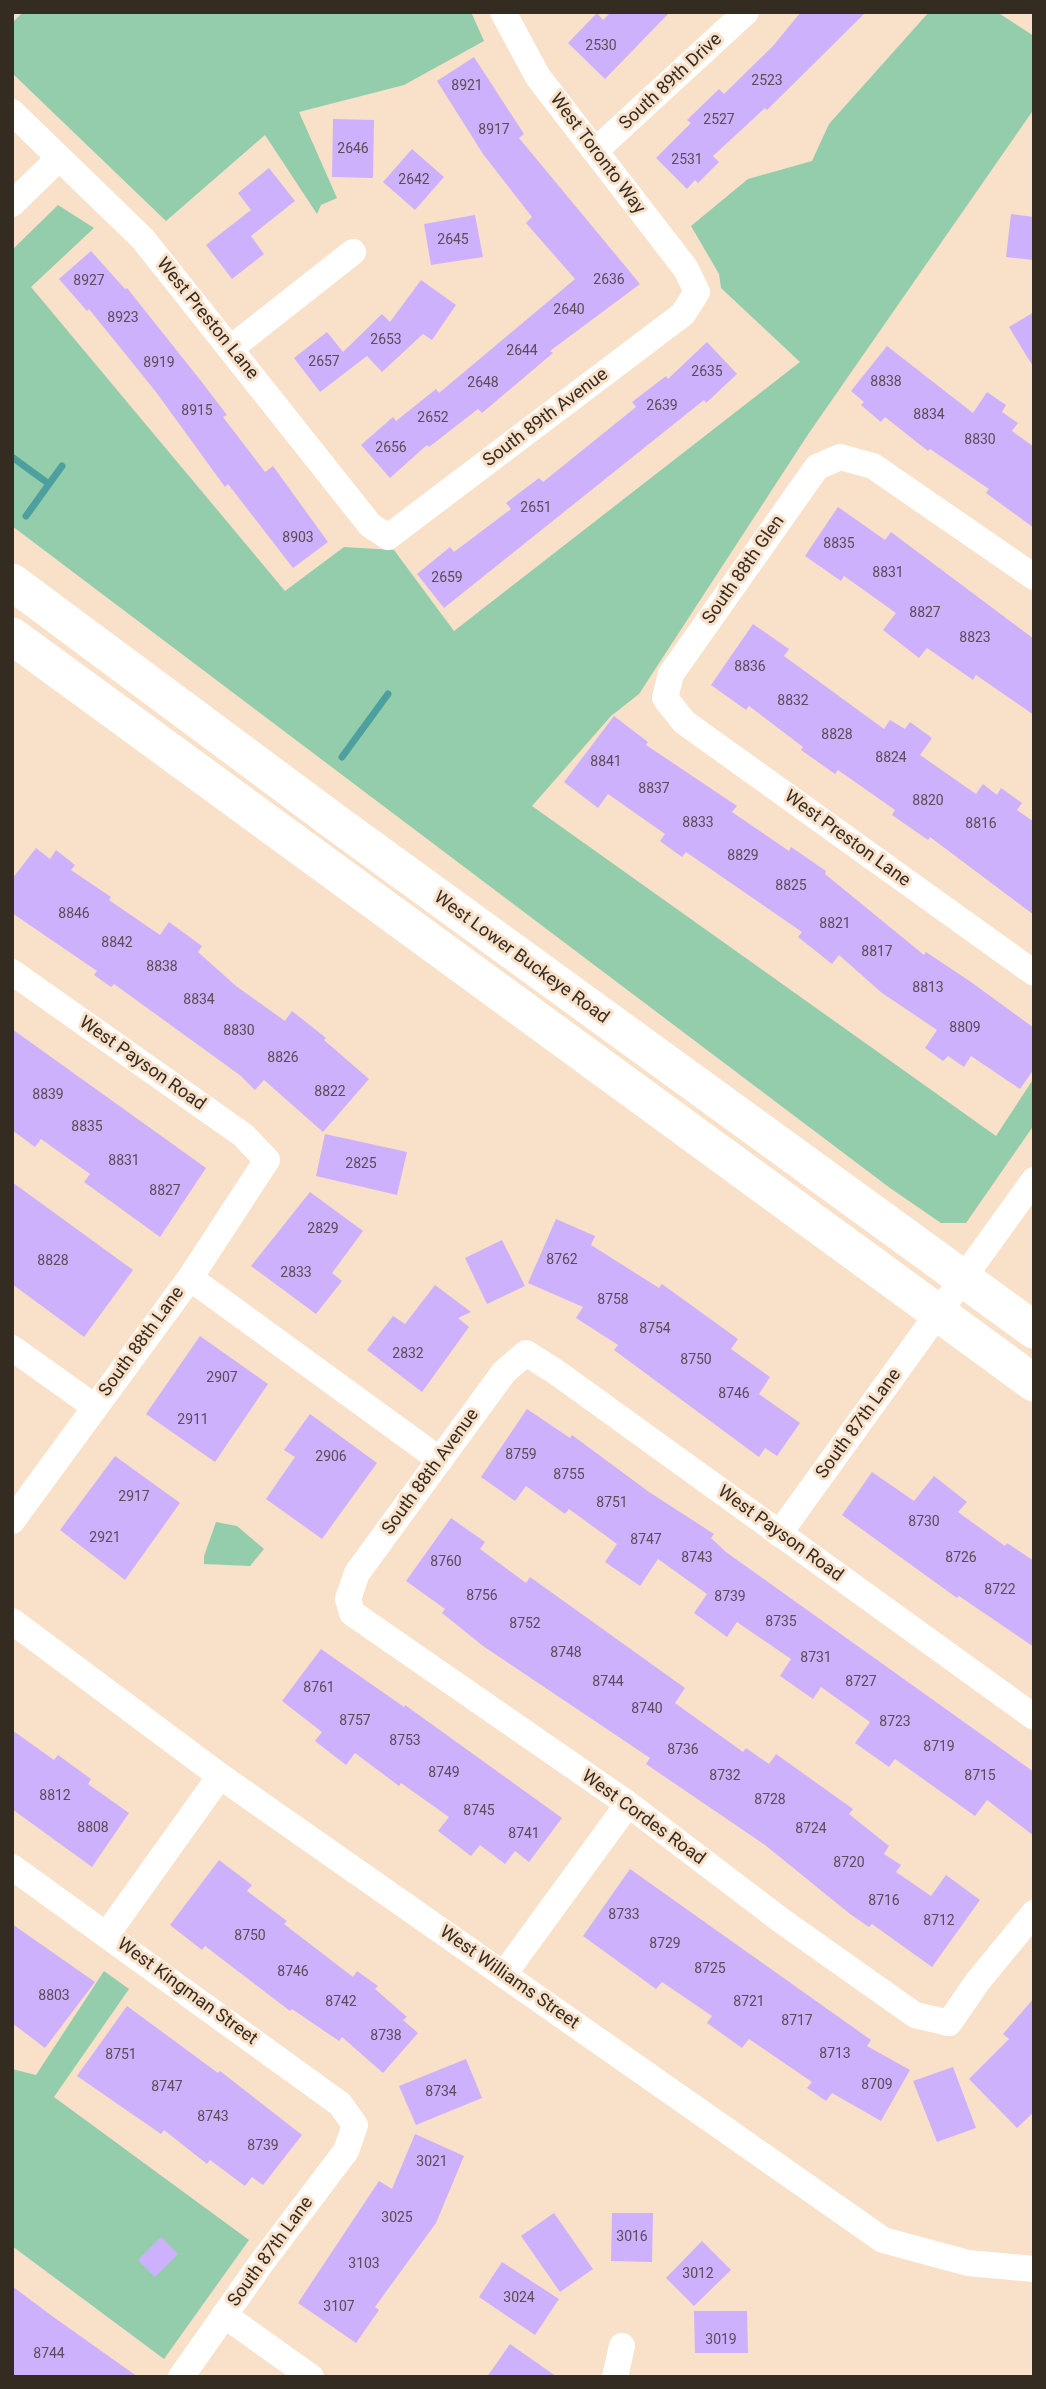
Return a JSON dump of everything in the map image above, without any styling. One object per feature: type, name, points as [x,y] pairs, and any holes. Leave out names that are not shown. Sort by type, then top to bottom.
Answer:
[{"type":"main road","name":"West Lower Buckeye Road","points":[[12,582],[384,858],[1034,1329]]},
{"type":"main road","points":[[12,636],[1034,1383]]},
{"type":"street","name":"West Toronto Way","points":[[503,12],[538,77],[686,269],[696,292]]},
{"type":"street","name":"South 89th Drive","points":[[595,151],[746,12]]},
{"type":"street","name":"West Preston Lane","points":[[12,112],[143,239],[370,525],[388,537]]},
{"type":"street","points":[[12,204],[59,158]]},
{"type":"street","points":[[231,348],[353,252]]},
{"type":"street","name":"South 89th Avenue","points":[[388,537],[683,314],[696,292]]},
{"type":"street","name":"South 88th Glen","points":[[666,698],[671,674],[817,467],[840,457],[873,466],[1034,577]]},
{"type":"street","name":"West Preston Lane","points":[[666,698],[684,722],[1034,973]]},
{"type":"street","name":"West Payson Road","points":[[12,972],[243,1135],[267,1160]]},
{"type":"street","name":"South 88th Lane","points":[[12,1521],[190,1278],[267,1160]]},
{"type":"street","points":[[938,1315],[1034,1180]]},
{"type":"street","points":[[190,1278],[440,1460]]},
{"type":"street","name":"South 87th Lane","points":[[779,1534],[938,1315]]},
{"type":"street","points":[[12,1348],[95,1407]]},
{"type":"street","name":"West Payson Road","points":[[526,1353],[1034,1717]]},
{"type":"street","name":"South 88th Avenue","points":[[348,1599],[356,1573],[504,1372],[526,1353]]},
{"type":"street","name":"West Cordes Road","points":[[348,1599],[352,1613],[628,1804],[915,2015],[949,2024],[978,1981],[1034,1913]]},
{"type":"street","name":"West Williams Street","points":[[12,1621],[220,1776],[883,2240],[968,2263],[1034,2270]]},
{"type":"street","points":[[107,1934],[220,1776]]},
{"type":"street","points":[[504,1974],[628,1804]]},
{"type":"street","name":"West Kingman Street","points":[[12,1867],[340,2104],[355,2125]]},
{"type":"street","name":"South 87th Lane","points":[[181,2377],[346,2151],[355,2125]]},
{"type":"street","points":[[224,2315],[312,2377]]},
{"type":"street","points":[[615,2377],[622,2346]]},
{"type":"green space","points":[[23,12],[471,12],[484,41],[404,85],[299,112],[337,198],[321,205],[317,214],[265,135],[166,221],[12,73],[12,23]]},
{"type":"green space","points":[[929,12],[997,12],[1034,36],[1034,109],[809,433],[639,694],[611,716],[532,806],[996,1136],[1034,1078],[1034,1125],[966,1223],[941,1223],[890,1188],[12,526],[12,250],[58,205],[94,228],[31,287],[285,591],[344,547],[394,550],[454,631],[800,362],[721,288],[719,274],[691,226],[748,179],[812,161],[829,124]]},
{"type":"green space","points":[[216,1522],[237,1526],[264,1549],[250,1566],[204,1564],[204,1556]]},
{"type":"green space","points":[[104,1971],[129,1989],[54,2097],[249,2240],[164,2359],[12,2246],[12,2069],[36,2075]]},
{"type":"building","points":[[611,12],[670,12],[605,79],[568,43],[597,13],[603,20]]},
{"type":"building","points":[[801,12],[866,12],[767,110],[765,108],[713,156],[719,162],[698,183],[695,180],[687,189],[656,158],[691,123],[687,120],[719,89],[724,94],[773,46]]},
{"type":"building","points":[[474,57],[524,134],[519,138],[640,284],[550,351],[553,353],[482,413],[478,409],[429,447],[427,445],[390,478],[361,445],[393,417],[396,421],[436,389],[439,393],[575,279],[526,223],[532,217],[483,154],[437,81]]},
{"type":"building","points":[[333,119],[374,120],[373,178],[332,177]]},
{"type":"building","points":[[412,149],[444,177],[415,210],[383,182]]},
{"type":"building","points":[[269,168],[295,201],[251,236],[264,254],[232,279],[206,245],[251,210],[238,193]]},
{"type":"building","points":[[1011,214],[1034,217],[1034,260],[1006,257]]},
{"type":"building","points":[[475,215],[483,257],[431,265],[424,224]]},
{"type":"building","points":[[91,251],[125,289],[127,288],[201,381],[227,415],[223,417],[265,472],[273,466],[328,542],[293,568],[228,484],[225,487],[156,392],[89,309],[87,311],[59,279]]},
{"type":"building","points":[[421,280],[456,305],[432,340],[423,334],[382,372],[367,356],[320,392],[294,358],[327,332],[343,352],[382,314],[390,322]]},
{"type":"building","points":[[1034,312],[1034,368],[1009,327]]},
{"type":"building","points":[[707,342],[737,374],[706,403],[704,400],[444,608],[417,574],[450,547],[454,552],[511,509],[506,503],[539,478],[543,482],[636,407],[632,402],[666,376],[668,379]]},
{"type":"building","points":[[887,346],[973,413],[987,392],[1006,405],[1002,412],[1018,423],[1012,431],[1034,447],[1034,528],[986,493],[989,489],[930,449],[928,451],[885,417],[881,422],[861,405],[864,402],[851,391]]},
{"type":"building","points":[[838,507],[885,540],[891,532],[1034,639],[1034,715],[976,675],[973,680],[927,648],[919,658],[883,630],[896,613],[844,576],[841,581],[805,556]]},
{"type":"building","points":[[753,624],[789,649],[784,656],[884,729],[890,720],[905,729],[910,722],[932,738],[920,755],[976,794],[983,784],[997,795],[1001,788],[1022,803],[1017,810],[1034,822],[1034,915],[930,837],[928,840],[892,815],[895,810],[838,770],[835,774],[801,750],[803,747],[749,706],[746,710],[711,685]]},
{"type":"building","points":[[614,716],[648,742],[646,745],[737,806],[732,812],[789,851],[791,847],[826,871],[825,874],[924,955],[926,952],[1034,1028],[1034,1069],[1020,1089],[971,1056],[964,1067],[948,1056],[943,1061],[925,1048],[937,1030],[882,993],[839,955],[832,964],[798,937],[802,932],[686,852],[682,857],[660,841],[665,834],[608,794],[598,808],[564,782]]},
{"type":"building","points":[[36,848],[50,859],[56,850],[75,865],[71,870],[160,935],[169,922],[202,946],[198,952],[236,986],[285,1021],[292,1011],[326,1038],[324,1040],[369,1079],[323,1132],[264,1080],[255,1090],[241,1076],[114,984],[111,987],[94,975],[97,971],[12,913],[12,879]]},
{"type":"building","points":[[12,1029],[206,1168],[160,1237],[84,1182],[90,1174],[41,1139],[35,1147],[12,1130]]},
{"type":"building","points":[[325,1134],[407,1152],[397,1195],[316,1176]]},
{"type":"building","points":[[12,1182],[133,1270],[84,1337],[12,1284]]},
{"type":"building","points":[[310,1192],[363,1231],[332,1273],[342,1281],[316,1314],[251,1266]]},
{"type":"building","points":[[556,1219],[595,1236],[591,1245],[659,1288],[662,1284],[738,1339],[731,1349],[770,1377],[759,1394],[800,1423],[777,1456],[765,1448],[759,1457],[614,1350],[618,1345],[576,1318],[583,1307],[528,1283]]},
{"type":"building","points":[[502,1240],[525,1286],[487,1304],[465,1258]]},
{"type":"building","points":[[435,1285],[471,1312],[458,1318],[469,1327],[422,1392],[367,1350],[393,1316],[405,1324]]},
{"type":"building","points":[[200,1336],[268,1384],[215,1462],[146,1414]]},
{"type":"building","points":[[527,1409],[570,1438],[572,1435],[649,1492],[714,1534],[711,1538],[726,1552],[1034,1772],[1034,1836],[987,1800],[975,1816],[895,1759],[889,1767],[855,1743],[870,1722],[821,1687],[813,1699],[780,1676],[791,1659],[737,1622],[727,1637],[694,1613],[707,1594],[658,1559],[640,1586],[605,1562],[617,1544],[569,1509],[565,1514],[526,1486],[515,1501],[481,1477]]},
{"type":"building","points":[[310,1414],[377,1463],[322,1539],[266,1499],[295,1457],[284,1450]]},
{"type":"building","points":[[115,1456],[180,1503],[125,1580],[60,1530]]},
{"type":"building","points":[[872,1472],[914,1501],[934,1476],[967,1502],[958,1512],[1005,1546],[1007,1543],[1034,1561],[1034,1647],[959,1596],[957,1598],[842,1515]]},
{"type":"building","points":[[451,1518],[485,1542],[480,1549],[526,1583],[530,1577],[685,1688],[675,1703],[743,1752],[746,1748],[769,1764],[776,1754],[853,1809],[849,1814],[889,1846],[884,1854],[901,1865],[896,1872],[931,1896],[946,1875],[980,1900],[932,1967],[872,1924],[869,1927],[850,1914],[765,1845],[646,1764],[650,1758],[483,1646],[442,1613],[445,1609],[406,1581]]},
{"type":"building","points":[[321,1649],[404,1707],[405,1705],[562,1818],[529,1862],[515,1851],[505,1864],[480,1845],[471,1856],[438,1831],[449,1817],[401,1783],[399,1786],[355,1753],[346,1765],[315,1741],[322,1732],[282,1701]]},
{"type":"building","points":[[12,1730],[54,1760],[58,1755],[91,1779],[88,1784],[129,1813],[92,1867],[12,1809]]},
{"type":"building","points":[[219,1860],[252,1885],[247,1891],[287,1921],[284,1924],[353,1977],[357,1971],[378,1986],[375,1989],[407,2017],[403,2020],[418,2033],[383,2073],[342,2037],[339,2041],[292,2009],[290,2011],[205,1946],[202,1950],[170,1925]]},
{"type":"building","points":[[630,1869],[871,2040],[867,2046],[910,2070],[881,2121],[832,2093],[826,2101],[807,2088],[812,2082],[749,2039],[742,2048],[707,2023],[712,2016],[662,1982],[656,1989],[583,1936]]},
{"type":"building","points":[[12,1924],[95,1982],[45,2048],[12,2023]]},
{"type":"building","points":[[1034,1998],[1034,2112],[1017,2128],[969,2079],[1009,2039],[1003,2034]]},
{"type":"building","points":[[127,2006],[218,2073],[220,2071],[302,2135],[263,2185],[252,2177],[245,2186],[210,2160],[207,2164],[164,2130],[161,2134],[77,2076]]},
{"type":"building","points":[[466,2059],[482,2098],[416,2125],[399,2086]]},
{"type":"building","points":[[953,2067],[976,2128],[937,2142],[913,2081]]},
{"type":"building","points":[[415,2134],[464,2156],[436,2223],[375,2307],[379,2310],[356,2343],[298,2303],[379,2181],[392,2189]]},
{"type":"building","points":[[554,2213],[593,2269],[560,2292],[521,2236]]},
{"type":"building","points":[[612,2213],[653,2213],[652,2262],[611,2261]]},
{"type":"building","points":[[161,2237],[178,2254],[155,2277],[138,2260]]},
{"type":"building","points":[[702,2241],[731,2270],[694,2306],[666,2278]]},
{"type":"building","points":[[502,2262],[559,2299],[535,2335],[479,2297]]},
{"type":"building","points":[[12,2286],[52,2316],[138,2377],[12,2377]]},
{"type":"building","points":[[694,2311],[747,2311],[748,2353],[695,2353]]},
{"type":"building","points":[[510,2344],[557,2377],[487,2377]]},
{"type":"waterway","points":[[12,457],[49,484]]},
{"type":"waterway","points":[[26,516],[62,466]]},
{"type":"waterway","points":[[342,757],[388,694]]}]
